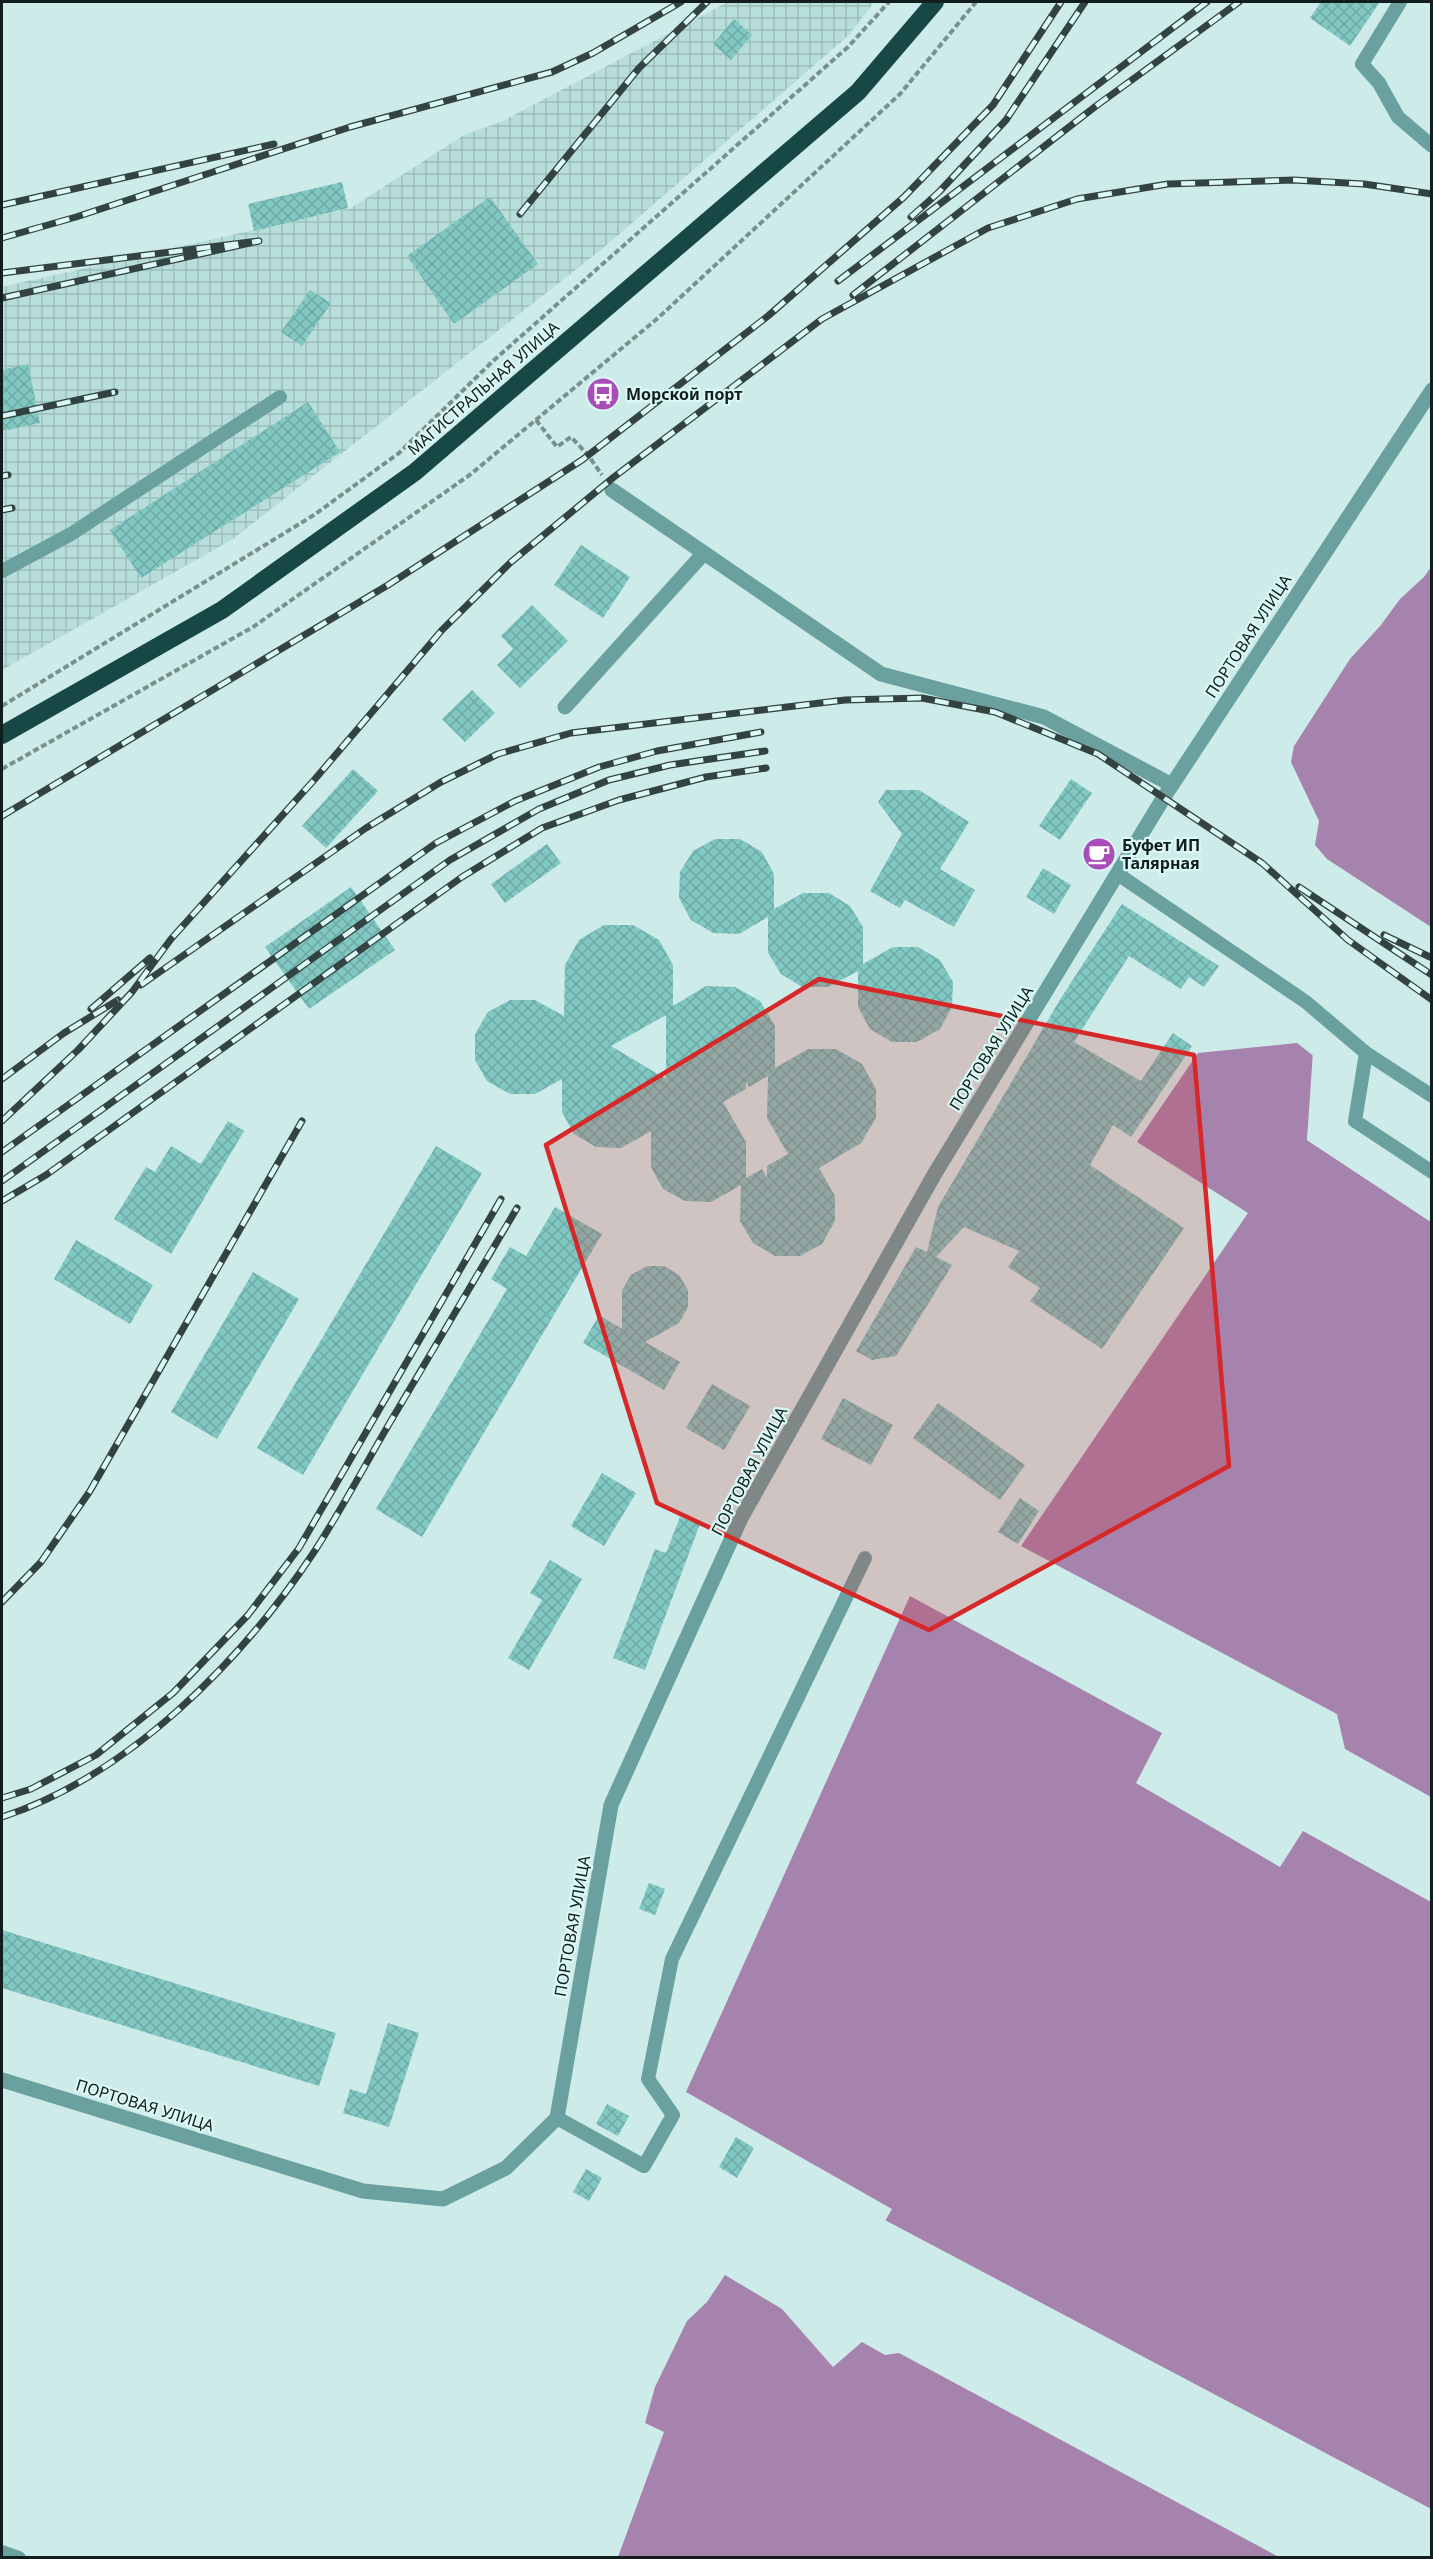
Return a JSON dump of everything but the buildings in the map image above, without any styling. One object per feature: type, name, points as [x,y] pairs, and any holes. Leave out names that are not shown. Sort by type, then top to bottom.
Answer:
[{"type":"highway","name":"МАГИСТРАЛЬНАЯ УЛИЦА","points":[[2,735],[222,610],[415,472],[858,92],[935,2]]},
{"type":"street","name":"ПОРТОВАЯ УЛИЦА","points":[[2,2080],[363,2191],[443,2199],[507,2168],[557,2118],[609,1816],[616,1794],[741,1518],[934,1175],[1172,785],[1431,390]]},
{"type":"street","points":[[612,490],[881,674],[1044,717],[1172,785]]},
{"type":"street","points":[[565,708],[704,553]]},
{"type":"lane","points":[[1400,2],[1362,64],[1379,83],[1398,117],[1431,146]]},
{"type":"lane","points":[[2,570],[71,534],[280,396]]},
{"type":"lane","points":[[1119,875],[1306,1002],[1366,1053],[1431,1096]]},
{"type":"lane","points":[[1366,1053],[1355,1121],[1431,1172]]},
{"type":"lane","points":[[557,2118],[644,2166],[673,2115],[648,2079],[672,1959],[865,1558]]},
{"type":"lane","points":[[2,2552],[19,2558]]},
{"type":"path","points":[[2,706],[314,515],[399,453],[494,361],[848,47],[889,2]]},
{"type":"path","points":[[536,420],[557,447],[571,437],[588,455],[612,490]]},
{"type":"highlighted area","points":[[819,979],[1194,1055],[1229,1466],[929,1630],[657,1503],[546,1145]]},
{"type":"shaded area","points":[[728,2],[874,2],[849,35],[602,249],[233,539],[2,670],[2,287],[351,208],[464,135],[503,121]]},
{"type":"shaded area","points":[[1431,567],[1431,927],[1327,859],[1315,845],[1319,821],[1291,762],[1294,746],[1350,659],[1381,625],[1400,599],[1424,577]]},
{"type":"shaded area","points":[[1297,1043],[1316,1058],[1307,1140],[1431,1222],[1431,1797],[1345,1749],[1337,1714],[1021,1546],[1248,1213],[1137,1142],[1198,1053]]},
{"type":"shaded area","points":[[910,1596],[1162,1733],[1136,1783],[1280,1867],[1303,1831],[1431,1902],[1431,2509],[1052,2309],[881,2228],[892,2209],[686,2092]]},
{"type":"shaded area","points":[[725,2275],[782,2309],[833,2367],[862,2342],[885,2355],[899,2353],[1279,2557],[618,2557],[664,2432],[645,2423],[655,2387],[687,2321],[707,2302]]},
{"type":"pier","points":[[1313,1051],[1319,1057],[1321,1098],[1310,1138],[1432,1218],[1431,1222],[1307,1140]]},
{"type":"pier","points":[[883,2219],[1431,2509],[1432,2512],[1052,2312],[1019,2318],[879,2231]]},
{"type":"railway","points":[[2,238],[76,217],[350,127],[552,72],[593,53],[681,2]]},
{"type":"railway","points":[[520,214],[639,68],[707,2]]},
{"type":"railway","points":[[2,816],[388,585],[582,460],[768,316],[904,197],[993,105],[1061,2]]},
{"type":"railway","points":[[911,217],[939,192],[1006,120],[1085,2]]},
{"type":"railway","points":[[838,281],[1207,2]]},
{"type":"railway","points":[[853,295],[1096,106],[1239,2]]},
{"type":"railway","points":[[2,205],[274,144]]},
{"type":"railway","points":[[2,1121],[78,1050],[132,992],[171,939],[315,779],[442,630],[511,562],[614,477],[822,319],[988,228],[1077,199],[1168,184],[1294,180],[1364,184],[1432,194]]},
{"type":"railway","points":[[2,273],[259,241],[2,298]]},
{"type":"railway","points":[[2,416],[115,392]]},
{"type":"railway","points":[[2,476],[8,475]]},
{"type":"railway","points":[[2,510],[12,508]]},
{"type":"railway","points":[[141,985],[366,828],[441,782],[498,754],[571,733],[845,700],[922,698],[995,712],[1098,754],[1262,863],[1348,940],[1432,1000]]},
{"type":"railway","points":[[2,1152],[436,843],[515,801],[599,767],[657,751],[761,732]]},
{"type":"railway","points":[[2,1181],[450,860],[539,809],[609,780],[670,765],[765,751]]},
{"type":"railway","points":[[2,1201],[46,1175],[462,877],[542,828],[619,800],[706,777],[766,768]]},
{"type":"railway","points":[[1299,887],[1432,975]]},
{"type":"railway","points":[[1384,935],[1432,958]]},
{"type":"railway","points":[[91,1009],[150,958]]},
{"type":"railway","points":[[2,1079],[64,1033],[118,1000]]},
{"type":"railway","points":[[2,1602],[41,1562],[90,1491],[302,1121]]},
{"type":"railway","points":[[2,1798],[31,1789],[96,1755],[173,1693],[248,1615],[299,1548],[501,1199]]},
{"type":"railway","points":[[2,1817],[49,1798],[94,1774],[137,1744],[178,1710],[253,1634],[285,1593],[324,1536],[517,1208]]},
{"type":"place","name":"Морской порт","points":[[603,394]]},
{"type":"place","name":"Буфет ИП Талярная","points":[[1099,854]]}]
